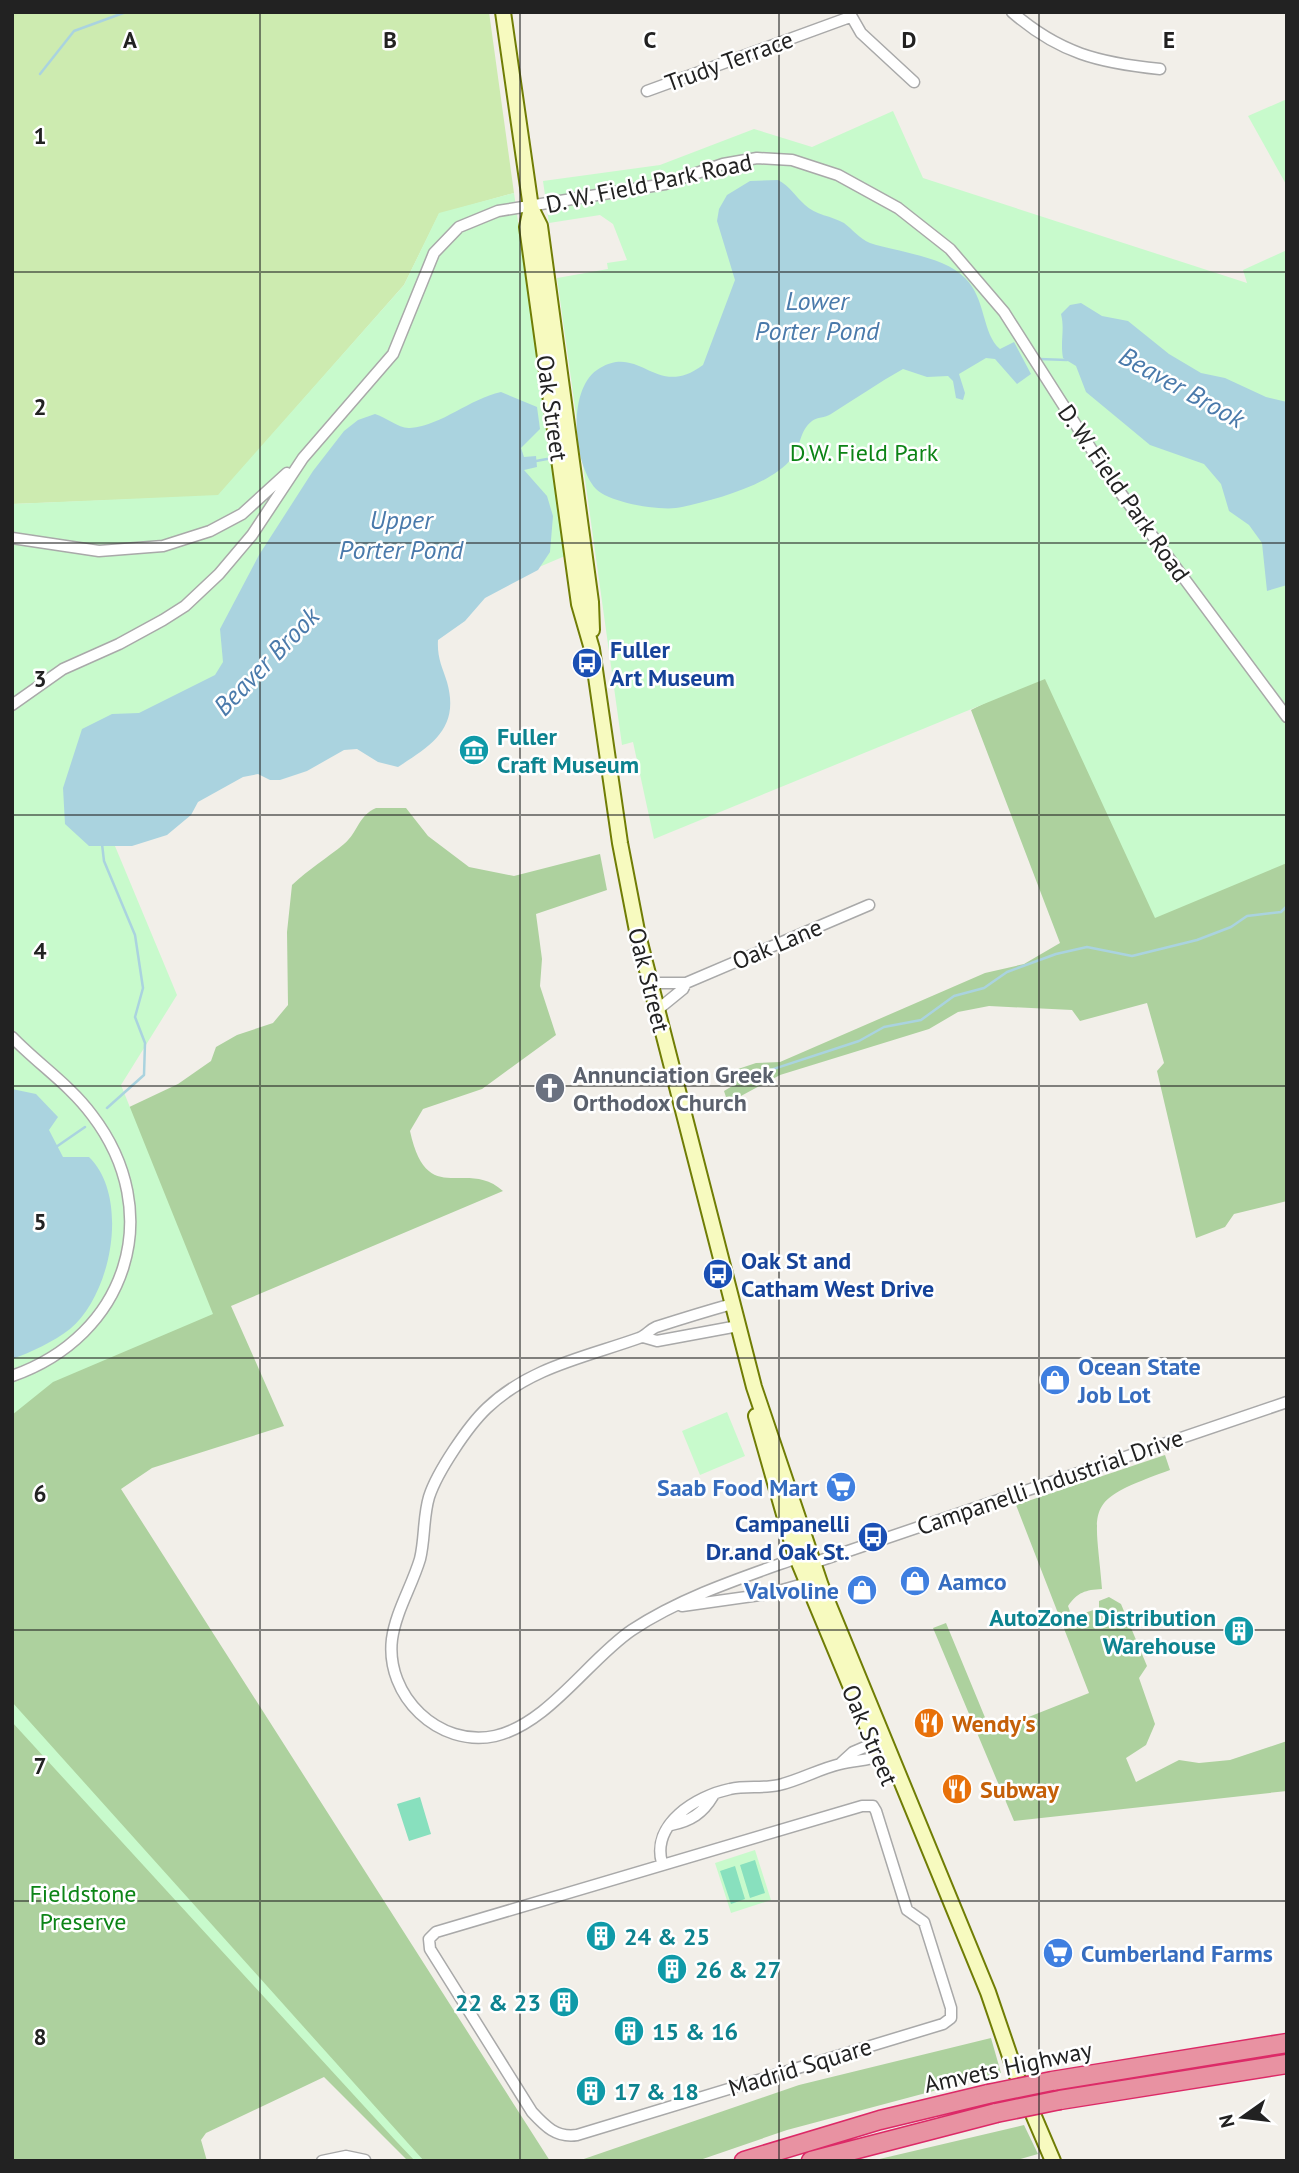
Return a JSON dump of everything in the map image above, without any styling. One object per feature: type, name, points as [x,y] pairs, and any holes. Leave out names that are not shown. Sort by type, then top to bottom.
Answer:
[{"type":"highway","name":"Amvets Highway","points":[[744,2161],[868,2124],[988,2094],[1287,2043]]},
{"type":"highway","name":"Amvets Highway","points":[[811,2161],[1060,2099],[1287,2064]]},
{"type":"main road","name":"Oak Street","points":[[503,12],[531,208],[540,226],[546,316],[553,370],[578,549],[592,602],[592,649],[623,863],[649,983],[754,1387],[813,1563],[881,1748]]},
{"type":"main road","name":"Oak Street","points":[[754,1387],[762,1442],[797,1558],[988,1992],[1016,2074],[1053,2161]]},
{"type":"street","points":[[1012,12],[1038,34],[1081,56],[1160,69]]},
{"type":"street","points":[[849,15],[861,33],[914,82]]},
{"type":"street","name":"Trudy Terrace","points":[[648,91],[849,15]]},
{"type":"street","name":"D. W. Field Park Road","points":[[12,538],[99,551],[134,550],[176,543],[242,514],[298,463],[393,354],[425,272],[440,244],[473,220],[498,211],[531,208],[664,184],[723,164],[757,158],[792,160],[838,175],[926,228],[985,286],[1111,480],[1287,717]]},
{"type":"street","name":"D. W. Field Park Road","points":[[12,705],[53,675],[132,638],[185,606],[239,551],[298,463]]},
{"type":"street","name":"Oak Lane","points":[[649,983],[686,983],[869,905]]},
{"type":"street","name":"Oak Lane","points":[[656,1010],[683,989],[686,983]]},
{"type":"street","points":[[12,1037],[70,1090],[104,1133],[124,1180],[131,1228],[122,1273],[110,1300],[93,1325],[52,1359],[12,1376]]},
{"type":"street","points":[[678,1606],[768,1594],[807,1583],[813,1563],[797,1558],[698,1594],[644,1623],[620,1639],[554,1701],[526,1721],[494,1736],[452,1734],[424,1718],[411,1707],[401,1688],[392,1656],[397,1620],[421,1554],[429,1498],[479,1417],[502,1396],[557,1364],[643,1337],[656,1327],[732,1304]]},
{"type":"street","points":[[643,1337],[657,1341],[738,1326]]},
{"type":"street","name":"Campanelli Industrial Drive","points":[[813,1563],[1287,1402]]},
{"type":"street","points":[[662,1863],[659,1843],[683,1810],[699,1800],[731,1788],[778,1785],[839,1764],[853,1752],[881,1748]]},
{"type":"street","name":"Madrid Square","points":[[862,1806],[873,1806],[907,1910],[924,1922],[951,2008],[951,2018],[943,2024],[577,2135],[553,2132],[532,2112],[430,1949],[429,1939],[436,1932],[552,1900],[662,1863],[862,1806]]},
{"type":"street","points":[[323,2161],[345,2156],[365,2160]]},
{"type":"green space","points":[[12,12],[489,12],[514,193],[439,214],[404,285],[218,496],[12,504]]},
{"type":"green space","points":[[1287,99],[1287,186],[1248,116]]},
{"type":"green space","name":"D.W. Field Park","points":[[893,111],[923,178],[1247,283],[1243,270],[1287,250],[1287,863],[1155,918],[1045,679],[654,839],[633,742],[622,745],[557,278],[608,269],[607,263],[627,260],[613,224],[600,215],[549,223],[543,181],[660,165],[754,129],[812,147]]},
{"type":"green space","points":[[514,193],[565,556],[80,762],[177,995],[121,1085],[213,1314],[53,1382],[12,1415],[12,504],[218,495],[404,285],[439,213]]},
{"type":"green space","points":[[1048,671],[1287,855],[1287,1201],[1234,1214],[1225,1227],[1196,1238],[1157,1071],[1164,1063],[1147,1003],[1080,1021],[1072,1010],[989,1006],[958,1012],[929,1029],[780,1075],[728,1103],[724,1091],[734,1085],[732,1071],[756,1063],[780,1062],[985,973],[1024,964],[1060,943],[971,710]]},
{"type":"green space","name":"Fieldstone Preserve","points":[[376,808],[406,808],[428,836],[469,867],[514,876],[600,854],[607,890],[536,914],[542,959],[540,986],[556,1035],[482,1089],[423,1109],[410,1131],[417,1155],[426,1169],[437,1176],[475,1178],[489,1182],[503,1191],[231,1306],[284,1426],[152,1468],[121,1489],[550,2161],[408,2161],[324,2077],[206,2133],[201,2140],[207,2161],[12,2161],[12,1384],[106,1118],[178,1084],[211,1061],[216,1047],[237,1035],[273,1023],[288,1005],[287,932],[292,885],[344,844],[365,815]]},
{"type":"green space","points":[[727,1412],[745,1456],[700,1475],[682,1431]]},
{"type":"green space","points":[[1165,1455],[1170,1470],[1121,1490],[1100,1509],[1097,1539],[1102,1589],[1082,1593],[1068,1606],[1075,1625],[1085,1622],[1082,1614],[1099,1608],[1099,1601],[1109,1597],[1121,1604],[1147,1666],[1139,1678],[1155,1724],[1146,1745],[1126,1758],[1136,1782],[1179,1760],[1199,1763],[1230,1760],[1287,1741],[1287,1791],[1014,1821],[933,1628],[946,1623],[991,1732],[1089,1693],[1016,1505]]},
{"type":"green space","points":[[12,1702],[424,2161],[415,2161],[396,2141],[12,1722]]},
{"type":"green space","points":[[420,1797],[431,1834],[409,1841],[397,1804]]},
{"type":"green space","points":[[755,1850],[771,1900],[731,1913],[715,1863]]},
{"type":"green space","points":[[755,1860],[765,1893],[750,1898],[740,1865]]},
{"type":"green space","points":[[735,1866],[745,1899],[731,1904],[720,1871]]},
{"type":"green space","points":[[991,2038],[1001,2073],[787,2130],[697,2161],[578,2161],[799,2085]]},
{"type":"green space","points":[[1024,2125],[1038,2154],[1013,2161],[871,2161]]},
{"type":"water","name":"Lower Porter Pond","points":[[778,180],[809,208],[844,223],[866,241],[933,260],[956,271],[972,286],[977,295],[994,342],[1000,349],[1014,342],[1031,374],[1017,384],[995,359],[986,358],[959,374],[965,393],[963,400],[956,398],[953,381],[948,376],[927,377],[903,369],[831,414],[812,421],[805,429],[792,458],[783,468],[757,484],[710,500],[674,508],[637,505],[603,494],[588,477],[578,445],[578,408],[589,378],[600,368],[614,362],[627,362],[673,377],[687,374],[703,365],[735,280],[717,221],[719,209],[727,195],[750,181]]},
{"type":"water","points":[[1081,303],[1102,316],[1128,321],[1169,354],[1201,373],[1225,378],[1266,397],[1287,402],[1287,585],[1267,591],[1262,543],[1249,525],[1229,511],[1221,484],[1204,464],[1150,445],[1086,392],[1076,366],[1063,358],[1062,352],[1061,314],[1070,305]]},
{"type":"water","name":"Upper Porter Pond","points":[[501,392],[537,407],[540,429],[521,448],[524,457],[536,456],[537,467],[524,470],[547,496],[553,516],[550,552],[538,570],[485,598],[465,621],[438,640],[439,657],[450,698],[450,712],[440,734],[432,743],[398,767],[378,762],[357,749],[344,750],[307,771],[280,780],[270,780],[258,774],[243,777],[198,802],[191,815],[167,835],[132,846],[89,846],[65,824],[63,788],[82,729],[112,714],[139,713],[215,675],[223,662],[220,629],[259,555],[313,471],[344,431],[358,420],[375,414],[406,428],[422,426]]},
{"type":"water","points":[[12,1089],[36,1094],[58,1117],[49,1130],[63,1157],[89,1157],[102,1174],[109,1196],[112,1220],[111,1245],[105,1270],[85,1313],[57,1338],[12,1359]]},
{"type":"waterway","points":[[40,74],[74,31],[126,12]]},
{"type":"waterway","name":"Beaver Brook","points":[[1039,359],[1067,360]]},
{"type":"waterway","name":"Beaver Brook","points":[[536,461],[547,459]]},
{"type":"waterway","name":"Beaver Brook","points":[[102,844],[104,861],[135,935],[143,988],[135,1017],[145,1043],[144,1075],[107,1108]]},
{"type":"waterway","points":[[749,1077],[859,1041],[884,1027],[921,1020],[954,996],[984,988],[1007,972],[1056,954],[1087,947],[1132,956],[1197,940],[1231,927],[1247,916],[1281,912],[1287,906]]},
{"type":"waterway","name":"Beaver Brook","points":[[56,1147],[85,1127]]},
{"type":"place","name":"Fuller Art Museum","points":[[587,663]]},
{"type":"place","name":"Fuller Craft Museum","points":[[474,750]]},
{"type":"place","name":"Annunciation Greek Orthodox Church","points":[[550,1088]]},
{"type":"place","name":"Oak St and Catham West Drive","points":[[718,1274]]},
{"type":"place","name":"Ocean State Job Lot","points":[[1055,1380]]},
{"type":"place","name":"Saab Food Mart","points":[[841,1487]]},
{"type":"place","name":"Campanelli Dr.and Oak St.","points":[[873,1537]]},
{"type":"place","name":"Aamco","points":[[915,1581]]},
{"type":"place","name":"Valvoline","points":[[862,1590]]},
{"type":"place","name":"AutoZone Distribution Warehouse","points":[[1239,1631]]},
{"type":"place","name":"Wendy's","points":[[929,1723]]},
{"type":"place","name":"Subway","points":[[957,1789]]},
{"type":"place","name":"24 & 25","points":[[601,1936]]},
{"type":"place","name":"Cumberland Farms","points":[[1058,1953]]},
{"type":"place","name":"26 & 27","points":[[672,1969]]},
{"type":"place","name":"22 & 23","points":[[564,2002]]},
{"type":"place","name":"15 & 16","points":[[629,2031]]},
{"type":"place","name":"17 & 18","points":[[591,2091]]}]
